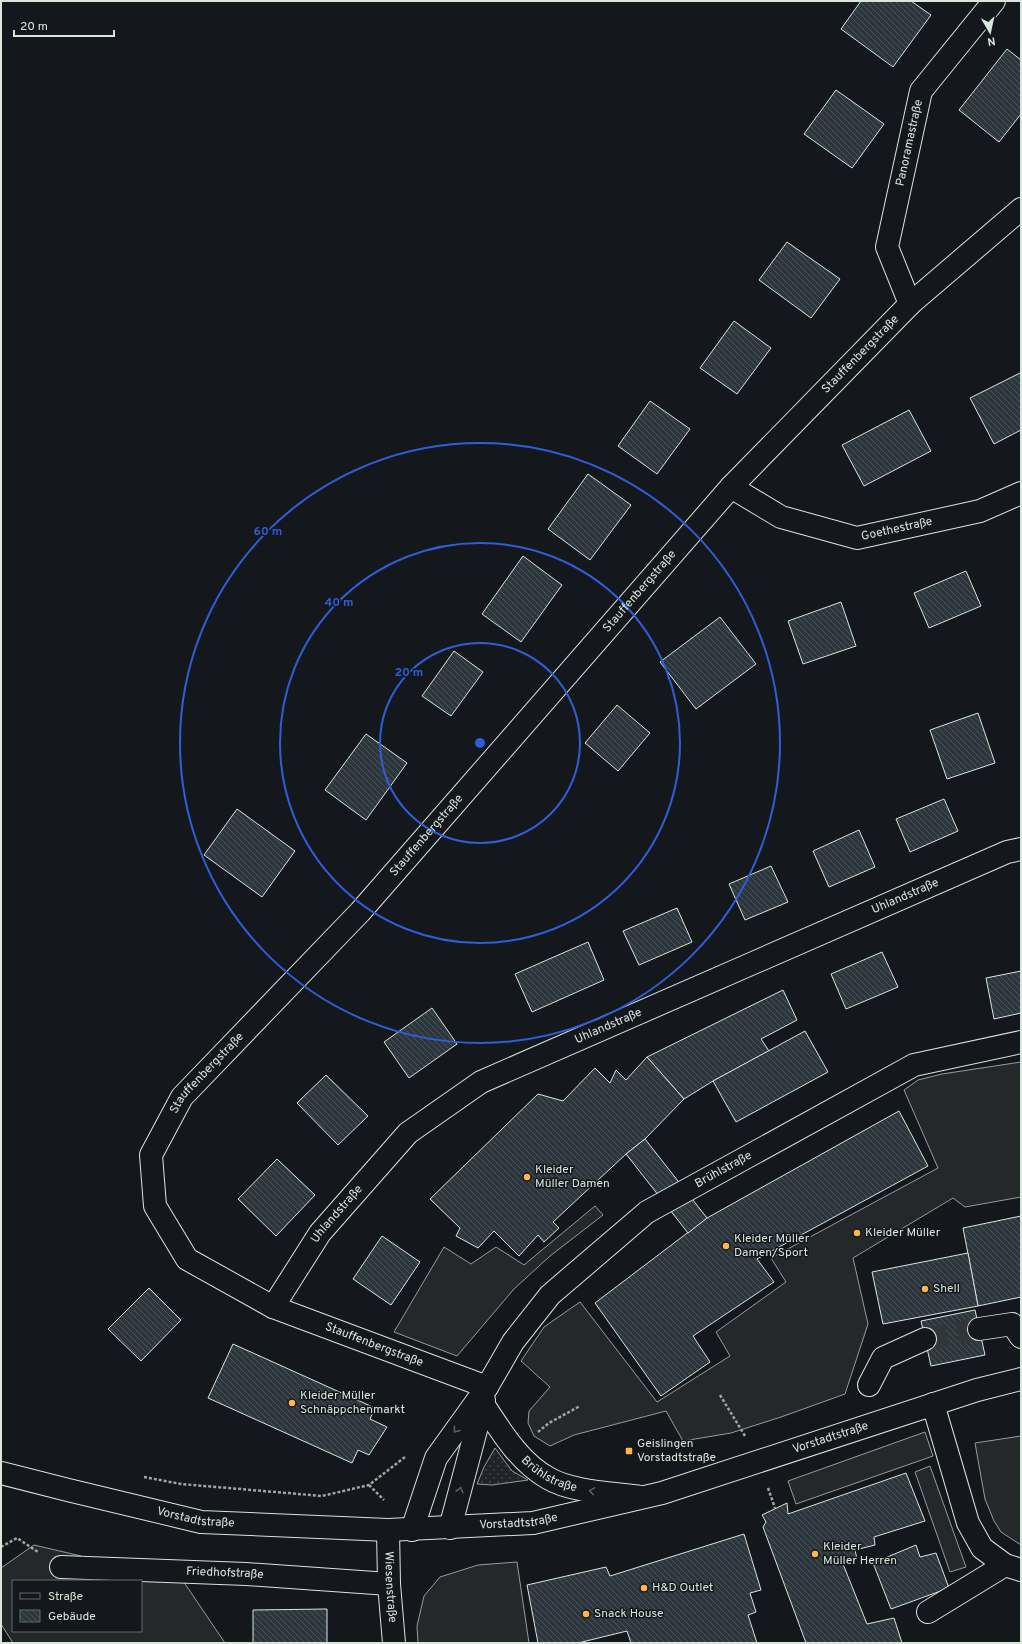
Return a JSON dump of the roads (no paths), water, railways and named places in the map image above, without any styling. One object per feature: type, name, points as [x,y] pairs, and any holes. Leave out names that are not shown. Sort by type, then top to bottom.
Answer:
[{"type":"street","name":"Panoramastraße","points":[[910,304],[887,247],[921,91],[994,1]]},
{"type":"street","name":"Stauffenbergstraße","points":[[485,1396],[272,1306],[187,1259],[155,1206],[151,1155],[182,1097],[360,912],[731,487],[910,304],[1021,209]]},
{"type":"street","name":"Goethestraße","points":[[731,487],[781,517],[857,538],[980,511],[1021,493]]},
{"type":"street","name":"Uhlandstraße","points":[[272,1306],[320,1233],[408,1133],[481,1082],[1007,852],[1021,849]]},
{"type":"street","name":"Brühlstraße","points":[[412,1530],[436,1458],[485,1396],[513,1342],[550,1295],[648,1212],[914,1065],[1021,1042]]},
{"type":"street","points":[[979,1329],[1012,1324],[1021,1337]]},
{"type":"street","points":[[869,1385],[883,1358],[925,1339]]},
{"type":"street","name":"Vorstadtstraße","points":[[1,1473],[202,1522],[412,1530],[533,1522],[670,1491],[933,1404],[977,1390],[1021,1379]]},
{"type":"street","name":"Brühlstraße","points":[[485,1396],[503,1434],[519,1454],[548,1478],[564,1485],[591,1491],[644,1497]]},
{"type":"street","name":"Brühlstraße","points":[[450,1528],[485,1396]]},
{"type":"street","points":[[928,1612],[1013,1568],[982,1548],[968,1523],[933,1404]]},
{"type":"street","name":"Wiesenstraße","points":[[388,1530],[389,1584],[394,1643]]},
{"type":"street","name":"Friedhofstraße","points":[[61,1568],[246,1574],[389,1584]]},
{"type":"tunnel","points":[[925,1339],[979,1329]]},
{"type":"place","name":"Kleider Müller Damen","points":[[527,1177]]},
{"type":"place","name":"Kleider Müller","points":[[857,1233]]},
{"type":"place","name":"Kleider Müller Damen/Sport","points":[[726,1246]]},
{"type":"place","name":"Shell","points":[[925,1289]]},
{"type":"place","name":"Kleider Müller Schnäppchenmarkt","points":[[292,1403]]},
{"type":"place","name":"Geislingen Vorstadtstraße","points":[[629,1451]]},
{"type":"place","name":"Kleider Müller Herren","points":[[815,1554]]},
{"type":"place","name":"H&D Outlet","points":[[644,1588]]},
{"type":"place","name":"Snack House","points":[[586,1614]]}]
